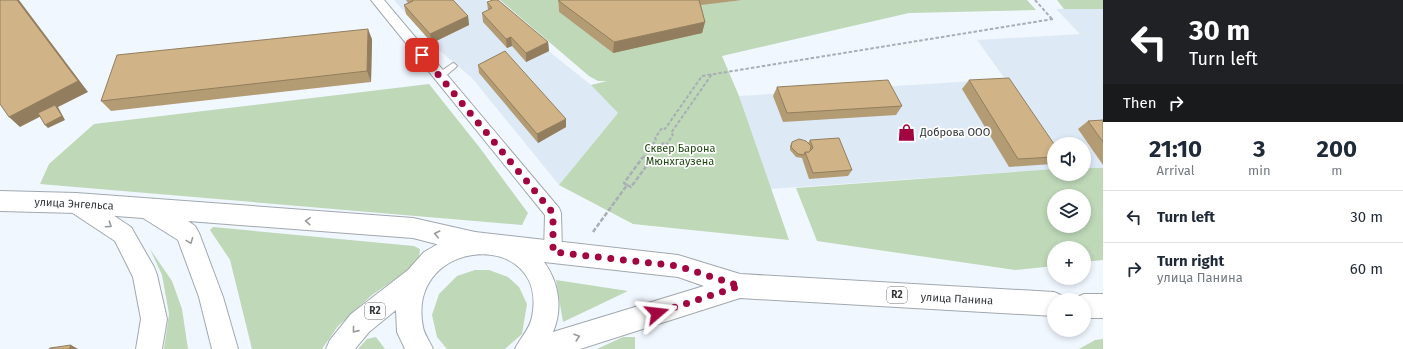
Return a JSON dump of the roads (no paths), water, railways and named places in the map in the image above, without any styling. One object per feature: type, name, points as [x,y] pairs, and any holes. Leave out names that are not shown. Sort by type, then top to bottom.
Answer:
[{"type":"main road","name":"улица Энгельса","points":[[0,201],[76,203],[413,228],[486,244]]},
{"type":"main road","points":[[76,203],[123,234],[145,274],[154,319],[148,349]]},
{"type":"main road","points":[[149,209],[187,233],[211,297],[225,349]]},
{"type":"main road","name":"R2","points":[[339,349],[360,323],[417,278],[433,260],[453,248],[486,244],[678,266],[740,286]]},
{"type":"main road","points":[[486,244],[518,253],[535,268],[544,288],[546,310],[540,334],[528,349]]},
{"type":"main road","points":[[417,278],[408,305],[410,332],[420,349]]},
{"type":"main road","name":"R2","points":[[540,349],[740,286]]},
{"type":"main road","name":"улица Панина","points":[[740,286],[1047,304]]},
{"type":"main road","points":[[1091,306],[1103,306]]},
{"type":"street","points":[[377,0],[553,213],[553,252]]},
{"type":"lane","points":[[440,76],[453,66]]},
{"type":"place","name":"Доброва ООО","points":[[907,132]]},
{"type":"park label","name":"Сквер Барона Мюнхгаузена","points":[[680,154]]}]
